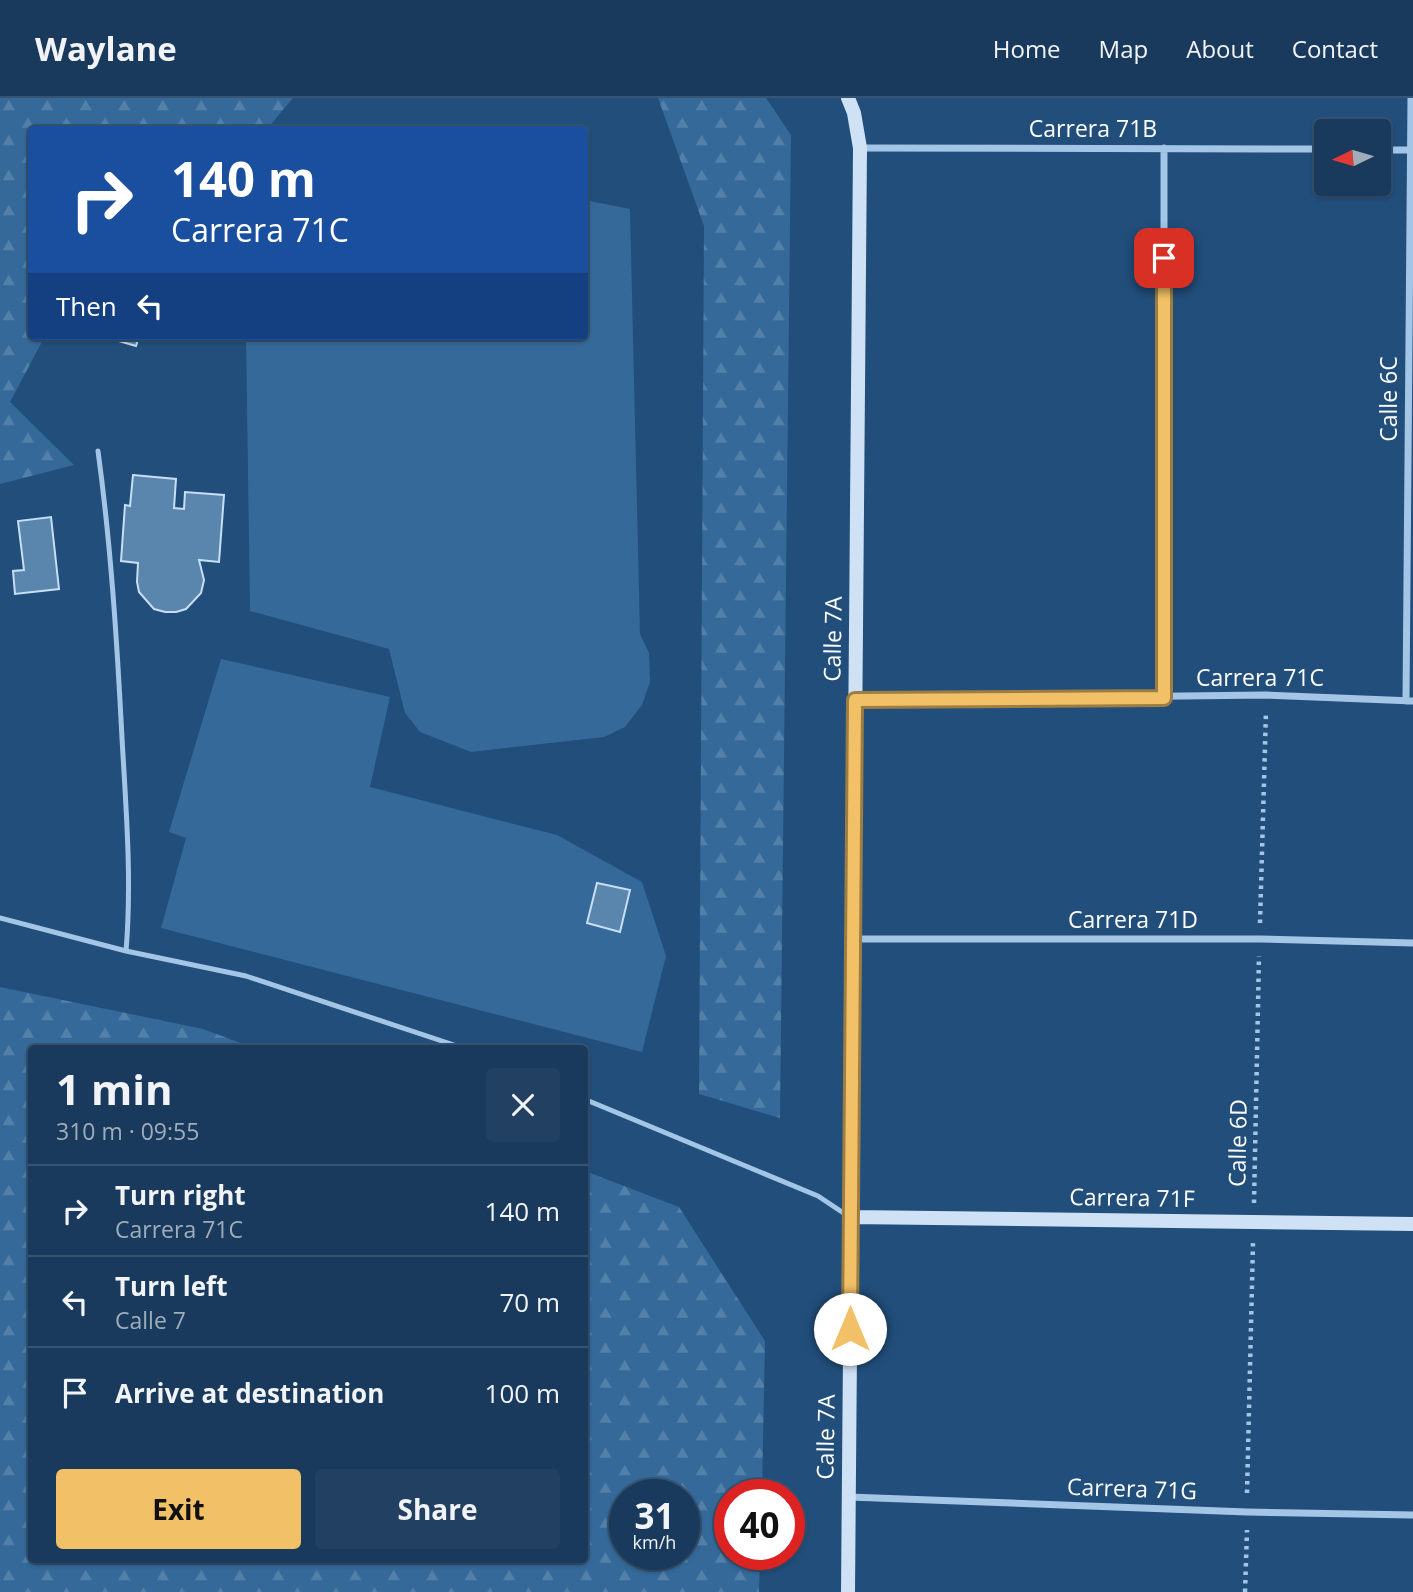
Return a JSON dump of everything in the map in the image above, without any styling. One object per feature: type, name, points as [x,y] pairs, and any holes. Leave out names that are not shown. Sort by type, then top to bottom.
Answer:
[{"type":"street","name":"Calle 7A","points":[[848,98],[854,113],[860,148],[848,1592]]},
{"type":"street","name":"Calle 6C","points":[[1409,701],[1411,98]]},
{"type":"street","name":"Carrera 71B","points":[[860,148],[1314,149]]},
{"type":"street","points":[[1164,148],[1164,698]]},
{"type":"street","points":[[1391,150],[1412,150]]},
{"type":"street","name":"Carrera 71C","points":[[855,700],[1266,695],[1409,701]]},
{"type":"street","name":"Carrera 71D","points":[[853,939],[1260,939],[1413,943]]},
{"type":"street","name":"Carrera 71F","points":[[851,1217],[1413,1224]]},
{"type":"street","name":"Carrera 71G","points":[[849,1497],[1413,1516]]},
{"type":"lane","points":[[98,451],[110,541],[123,761],[130,907],[126,951]]},
{"type":"lane","points":[[0,918],[126,951],[246,976],[454,1045]]},
{"type":"lane","points":[[588,1101],[818,1196],[851,1217]]},
{"type":"path","name":"Calle 6D","points":[[1245,1592],[1266,695]]},
{"type":"green space","points":[[0,98],[293,98],[270,126],[28,126],[28,340],[43,340],[10,402],[74,465],[0,484]]},
{"type":"green space","points":[[658,98],[766,98],[791,135],[780,1118],[699,1094],[704,226]]},
{"type":"green space","points":[[588,201],[630,209],[640,634],[649,653],[650,682],[642,705],[625,727],[604,737],[471,752],[420,732],[405,713],[389,649],[250,611],[246,340],[588,340]]},
{"type":"green space","points":[[221,659],[390,697],[370,787],[557,835],[642,882],[666,956],[642,1052],[161,928],[186,838],[169,832]]},
{"type":"green space","points":[[0,987],[203,1029],[246,1045],[28,1045],[28,1563],[588,1563],[588,1172],[679,1207],[765,1341],[762,1479],[714,1479],[714,1570],[760,1570],[759,1592],[0,1592]]},
{"type":"building","points":[[115,340],[138,340],[136,346]]},
{"type":"building","points":[[133,475],[176,479],[174,508],[184,509],[185,492],[224,495],[219,562],[199,560],[204,580],[201,593],[186,609],[165,612],[154,609],[139,592],[138,563],[121,561],[125,505],[130,506]]},
{"type":"building","points":[[51,517],[59,589],[15,594],[13,571],[24,570],[18,521]]},
{"type":"building","points":[[597,883],[630,890],[620,932],[587,923]]},
{"type":"route","points":[[850,1329],[855,700],[1164,698],[1164,258]]}]
